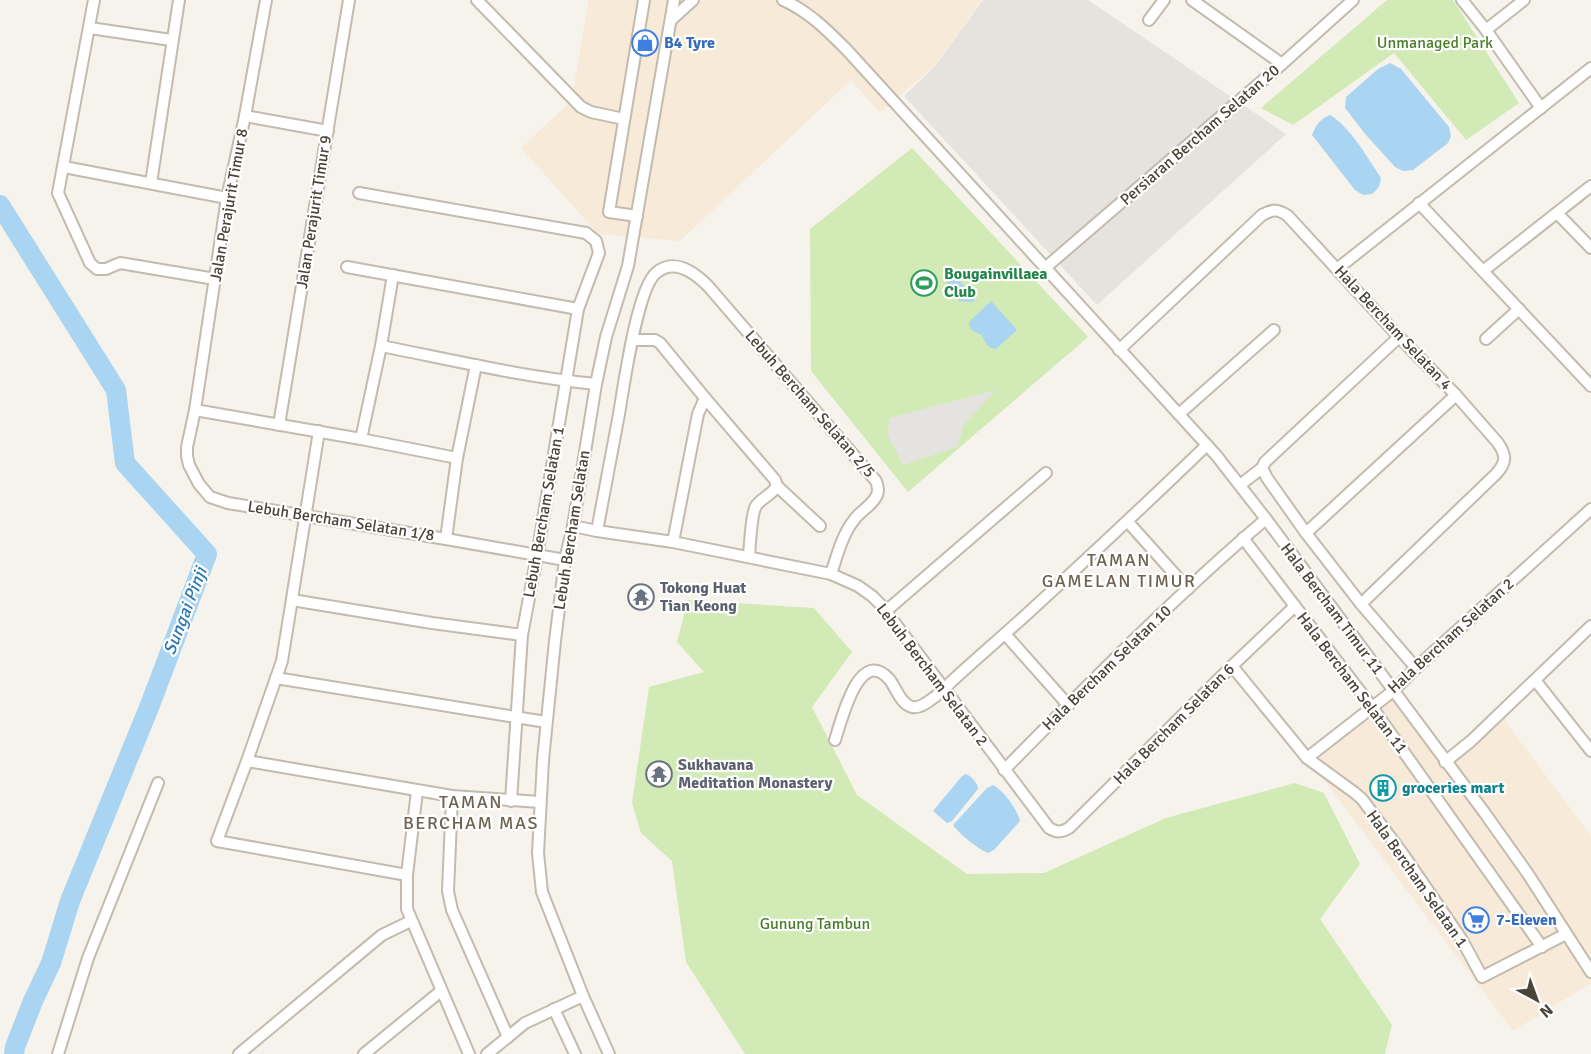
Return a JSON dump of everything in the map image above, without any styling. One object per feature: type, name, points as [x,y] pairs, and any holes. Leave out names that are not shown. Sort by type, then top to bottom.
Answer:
[{"type":"street","points":[[94,0],[58,193],[90,263],[97,269],[106,269],[120,263],[215,279]]},
{"type":"street","points":[[151,183],[171,40],[179,0]]},
{"type":"street","name":"Jalan Perajurit Timur 8","points":[[195,410],[227,198],[245,116],[266,0]]},
{"type":"street","name":"Jalan Perajurit Timur 9","points":[[279,425],[350,0]]},
{"type":"street","points":[[477,0],[581,107],[591,112],[624,119]]},
{"type":"street","points":[[637,216],[609,212],[644,0]]},
{"type":"street","name":"Lebuh Bercham Selatan","points":[[609,1054],[583,996],[542,892],[538,853],[540,802],[546,722],[565,560],[606,337],[628,266],[674,0]]},
{"type":"street","points":[[671,20],[693,0]]},
{"type":"street","name":"Hala Bercham Timur 11","points":[[783,0],[816,20],[846,49],[1207,445],[1266,519],[1504,840],[1590,967]]},
{"type":"street","points":[[1149,21],[1164,0]]},
{"type":"street","points":[[1192,0],[1282,64]]},
{"type":"street","name":"Persiaran Bercham Selatan 20","points":[[1045,268],[1353,0]]},
{"type":"street","points":[[1462,0],[1540,108]]},
{"type":"street","points":[[1485,30],[1524,0]]},
{"type":"street","points":[[90,28],[171,40]]},
{"type":"street","points":[[1337,269],[1591,68]]},
{"type":"street","points":[[245,116],[328,131]]},
{"type":"street","points":[[64,167],[227,198]]},
{"type":"street","points":[[1483,271],[1591,186]]},
{"type":"street","name":"Lebuh Bercham Selatan 1","points":[[360,193],[586,233],[596,241],[599,253],[578,309],[522,635],[511,801]]},
{"type":"street","points":[[1419,203],[1591,386]]},
{"type":"street","name":"Hala Bercham Selatan 4","points":[[1119,350],[1262,215],[1271,210],[1280,210],[1288,216],[1399,337],[1456,395],[1503,450],[1505,458],[1503,466],[1361,604]]},
{"type":"street","points":[[1557,213],[1591,248]]},
{"type":"street","name":"Lebuh Bercham Selatan 2/5","points":[[632,340],[643,299],[654,274],[662,268],[671,266],[693,272],[876,481],[877,496],[848,528],[831,574]]},
{"type":"street","points":[[347,267],[578,309]]},
{"type":"street","points":[[361,438],[381,346],[393,275]]},
{"type":"street","points":[[1486,339],[1519,309]]},
{"type":"street","points":[[1179,414],[1274,330]]},
{"type":"street","points":[[1240,485],[1399,337]]},
{"type":"street","points":[[597,531],[632,340],[655,340],[660,343],[775,480],[777,486],[820,525]]},
{"type":"street","points":[[381,346],[566,381],[596,384]]},
{"type":"street","points":[[446,538],[458,458],[476,365]]},
{"type":"street","points":[[1306,533],[1456,395]]},
{"type":"street","points":[[673,542],[698,414],[705,398]]},
{"type":"street","points":[[195,410],[361,438],[458,458]]},
{"type":"street","name":"Lebuh Bercham Selatan 1/8","points":[[195,410],[187,456],[195,478],[210,497],[228,503],[446,538],[565,560]]},
{"type":"street","points":[[319,431],[282,661],[217,841],[406,875]]},
{"type":"street","points":[[835,740],[849,698],[861,676],[869,672],[879,672],[888,678],[905,704],[912,706],[919,707],[936,696],[1128,522],[1207,445]]},
{"type":"street","points":[[1264,465],[1267,478],[1306,533],[1361,604],[1416,668]]},
{"type":"street","points":[[886,611],[1046,473]]},
{"type":"street","points":[[749,556],[754,510],[777,486]]},
{"type":"street","name":"Hala Bercham Selatan 2","points":[[1307,758],[1393,691],[1591,509]]},
{"type":"street","name":"Hala Bercham Selatan 10","points":[[1004,770],[1188,589],[1266,519]]},
{"type":"street","points":[[1128,522],[1188,589]]},
{"type":"street","name":"Lebuh Bercham Selatan 2","points":[[573,526],[749,556],[831,574],[858,586],[872,596],[886,611],[1049,828]]},
{"type":"street","name":"Hala Bercham Selatan 11","points":[[1244,538],[1372,707],[1542,946]]},
{"type":"street","points":[[292,600],[522,635]]},
{"type":"street","name":"Hala Bercham Selatan 6","points":[[1049,828],[1059,832],[1069,828],[1295,606]]},
{"type":"street","points":[[1446,762],[1591,626]]},
{"type":"street","points":[[1005,634],[1068,705]]},
{"type":"street","name":"Hala Bercham Selatan 1","points":[[1232,666],[1307,758],[1362,799],[1462,940],[1482,977],[1566,934]]},
{"type":"street","points":[[276,678],[546,722]]},
{"type":"street","points":[[1535,680],[1591,751]]},
{"type":"street","points":[[247,761],[452,796],[540,802]]},
{"type":"street","points":[[58,1054],[88,958],[158,783]]},
{"type":"street","points":[[417,791],[406,875],[406,909],[469,1054]]},
{"type":"street","points":[[452,796],[448,891],[452,910],[508,1037]]},
{"type":"street","points":[[239,1054],[382,934],[411,921]]},
{"type":"street","points":[[364,1054],[441,991]]},
{"type":"street","points":[[487,1054],[525,1023],[583,996]]},
{"type":"street","points":[[554,1009],[575,1054]]},
{"type":"shaded area","points":[[589,0],[982,0],[935,65],[880,113],[851,80],[680,241],[598,234],[521,148],[571,101]]},
{"type":"shaded area","points":[[983,0],[1088,0],[1286,134],[1097,305],[904,96],[935,66]]},
{"type":"shaded area","points":[[996,390],[964,425],[957,447],[903,465],[888,436],[889,418]]},
{"type":"shaded area","points":[[1392,692],[1446,762],[1500,714],[1591,836],[1591,983],[1513,1031],[1309,760]]},
{"type":"green space","name":"Unmanaged Park","points":[[1387,0],[1453,0],[1519,103],[1466,140],[1394,53],[1293,125],[1261,108]]},
{"type":"green space","name":"Bougainvillaea Club","points":[[912,148],[1088,337],[908,492],[811,371],[810,229]]},
{"type":"green space","name":"Gunung Tambun","points":[[688,600],[814,608],[852,652],[812,707],[857,795],[967,874],[1044,873],[1166,818],[1295,783],[1324,793],[1360,864],[1320,919],[1392,1025],[1385,1054],[745,1054],[686,962],[672,861],[641,833],[632,803],[649,687],[704,672],[677,642]]},
{"type":"water","points":[[1390,63],[1401,69],[1449,127],[1451,136],[1448,143],[1413,170],[1403,171],[1395,167],[1345,108],[1346,97],[1378,69]]},
{"type":"water","points":[[1330,115],[1352,135],[1381,178],[1379,187],[1372,194],[1363,195],[1355,190],[1312,135],[1319,123]]},
{"type":"water","points":[[949,279],[958,279],[968,291],[975,292],[973,302],[959,301],[955,292],[947,287]]},
{"type":"water","points":[[991,301],[1017,330],[996,349],[988,346],[982,335],[973,331],[969,326],[971,320]]},
{"type":"water","points":[[966,774],[974,780],[978,789],[952,821],[947,823],[933,811]]},
{"type":"water","points":[[993,785],[1010,801],[1020,821],[994,850],[988,853],[969,841],[953,825],[987,788]]},
{"type":"waterway","name":"Sungai Pinji","points":[[0,205],[116,390],[125,463],[207,554],[150,705],[70,901],[51,963],[33,1001],[14,1054]]},
{"type":"place","name":"B4 Tyre","points":[[645,43]]},
{"type":"place","name":"Bougainvillaea Club","points":[[924,283]]},
{"type":"place","name":"Tokong Huat Tian Keong","points":[[641,597]]},
{"type":"place","name":"Sukhavana Meditation Monastery","points":[[659,774]]},
{"type":"place","name":"groceries mart","points":[[1383,788]]},
{"type":"place","name":"7-Eleven","points":[[1476,920]]},
{"type":"district","name":"TAMAN GAMELAN TIMUR","points":[[1119,570]]},
{"type":"district","name":"TAMAN BERCHAM MAS","points":[[471,812]]}]
